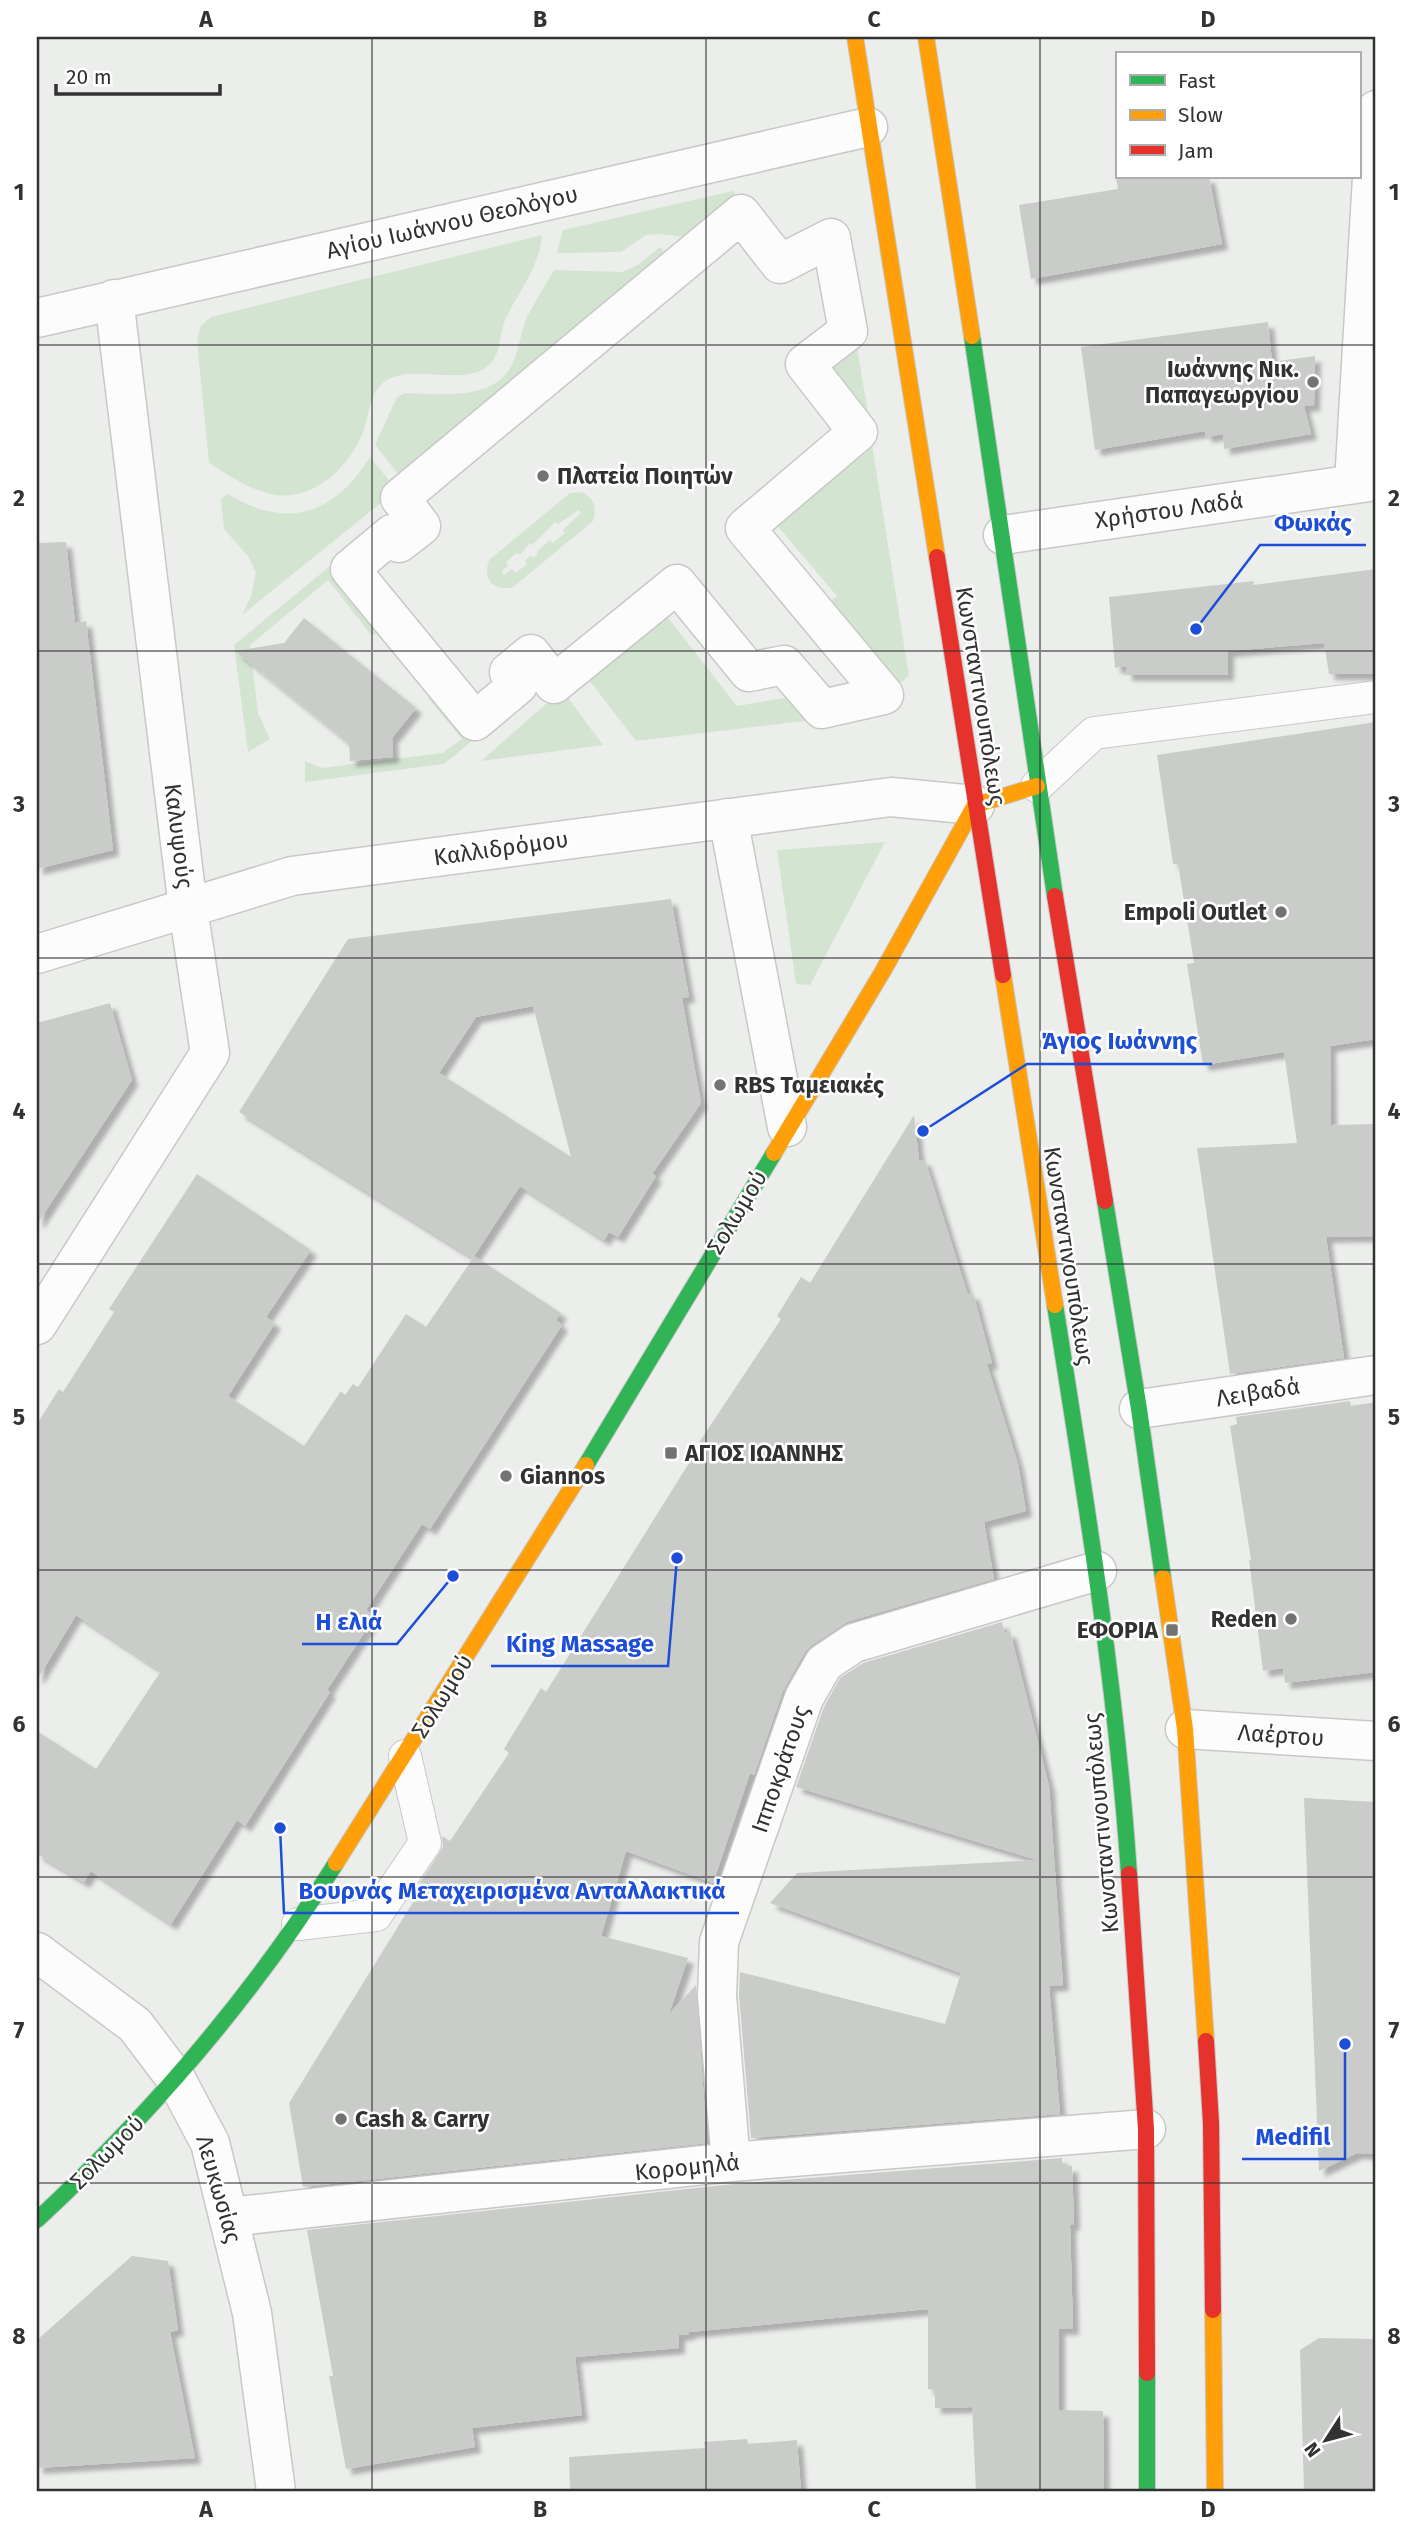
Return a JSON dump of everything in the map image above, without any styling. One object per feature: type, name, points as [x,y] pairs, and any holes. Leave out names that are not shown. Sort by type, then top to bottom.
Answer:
[{"type":"main road","name":"Κωνσταντινουπόλεως","points":[[855,37],[1097,1572],[1123,1782],[1146,2129],[1147,2491]]},
{"type":"main road","name":"Κωνσταντινουπόλεως","points":[[926,37],[1003,535],[1037,786],[1139,1409],[1185,1729],[1211,2123],[1215,2491]]},
{"type":"main road","points":[[975,805],[1037,786]]},
{"type":"main road","name":"Σολωμού","points":[[37,2220],[90,2172],[176,2078],[256,1984],[299,1924],[617,1416],[883,971],[975,805]]},
{"type":"street","points":[[1365,482],[1376,110]]},
{"type":"street","name":"Αγίου Ιωάννου Θεολόγου","points":[[37,318],[868,127]]},
{"type":"street","points":[[741,214],[780,264],[831,238],[848,331],[805,364],[858,432],[745,528],[884,695],[822,709],[784,665],[749,672],[677,584],[554,684],[531,654],[509,672],[518,685],[475,720],[350,569],[393,534],[399,543],[421,526],[400,498],[741,214]]},
{"type":"street","name":"Καλυψούς","points":[[37,1325],[209,1053],[188,908],[114,299]]},
{"type":"street","name":"Χρήστου Λαδά","points":[[1003,535],[1365,482]]},
{"type":"street","name":"Καλλιδρόμου","points":[[37,954],[292,876],[891,797],[975,805]]},
{"type":"street","points":[[728,818],[788,1127]]},
{"type":"street","name":"Λειβαδά","points":[[1139,1409],[1376,1374]]},
{"type":"street","name":"Ιπποκράτους","points":[[731,2162],[716,1996],[719,1942],[804,1698],[824,1663],[854,1643],[1097,1572]]},
{"type":"street","name":"Λαέρτου","points":[[1185,1729],[1376,1741]]},
{"type":"street","name":"Λευκωσίας","points":[[37,1952],[135,2025],[176,2078],[210,2143],[252,2313],[276,2491]]},
{"type":"street","name":"Κορομηλά","points":[[229,2217],[731,2162],[1146,2129]]},
{"type":"lane","points":[[1037,786],[1094,733],[1376,697]]},
{"type":"lane","points":[[299,1924],[376,1915],[425,1843],[405,1756]]},
{"type":"green space","points":[[733,191],[742,201],[697,238],[646,235],[621,252],[557,253],[563,230]]},
{"type":"green space","points":[[542,235],[537,257],[506,318],[497,353],[491,363],[480,371],[468,374],[409,374],[395,376],[384,382],[372,399],[362,435],[355,448],[326,481],[300,494],[271,494],[246,485],[209,463],[197,340],[201,326],[211,317]]},
{"type":"green space","points":[[660,247],[674,262],[404,481],[375,445],[397,397],[405,393],[447,394],[477,391],[501,379],[513,362],[527,317],[554,270],[622,272],[638,265]]},
{"type":"green space","points":[[854,331],[868,412],[856,422],[811,364]]},
{"type":"green space","points":[[870,432],[909,676],[889,692],[820,609],[837,596],[769,516]]},
{"type":"green space","points":[[370,457],[397,490],[242,615],[251,597],[256,572],[248,556],[224,529],[221,499],[228,494],[270,512],[308,511],[325,504],[341,492]]},
{"type":"green space","points":[[582,492],[590,498],[595,508],[593,521],[512,588],[499,587],[490,582],[487,573],[489,560],[570,493]],"holes":[[[579,510],[581,513],[563,530],[565,533],[553,543],[550,540],[533,558],[530,556],[525,561],[527,564],[515,573],[512,569],[504,575],[502,571],[508,566],[506,562],[517,553],[520,555],[555,522],[558,524]]]},
{"type":"green space","points":[[402,507],[340,568],[386,626],[372,636],[328,580],[250,645],[258,713],[270,739],[248,752],[234,645]]},
{"type":"green space","points":[[661,609],[737,706],[802,695],[820,719],[636,741],[583,672]]},
{"type":"green space","points":[[546,680],[444,764],[305,782],[305,761],[322,768],[442,753],[462,739],[428,698],[441,688],[474,728]]},
{"type":"green space","points":[[562,690],[603,745],[481,761]]},
{"type":"green space","points":[[885,842],[810,985],[796,984],[777,850]]},
{"type":"building","points":[[1116,178],[1209,178],[1222,244],[1031,279],[1019,205],[1118,189]]},
{"type":"building","points":[[1268,322],[1272,362],[1315,356],[1314,405],[1304,406],[1311,434],[1224,449],[1223,434],[1206,437],[1205,431],[1095,450],[1081,347]]},
{"type":"building","points":[[66,542],[75,623],[86,621],[113,850],[37,869],[37,543]]},
{"type":"building","points":[[1376,569],[1376,674],[1329,674],[1324,643],[1228,651],[1228,675],[1126,675],[1126,666],[1115,668],[1109,597],[1254,581],[1253,585]]},
{"type":"building","points":[[304,618],[416,708],[392,738],[393,757],[350,761],[349,743],[235,651],[284,643]]},
{"type":"building","name":"Empoli Outlet","points":[[1376,722],[1376,1039],[1330,1046],[1331,1125],[1376,1124],[1376,1236],[1326,1237],[1344,1358],[1230,1374],[1197,1148],[1297,1143],[1284,1052],[1203,1065],[1187,964],[1194,963],[1178,864],[1173,864],[1157,755]]},
{"type":"building","points":[[671,899],[689,997],[682,998],[701,1103],[652,1174],[656,1176],[618,1237],[609,1232],[604,1240],[520,1186],[474,1256],[561,1313],[556,1320],[562,1325],[430,1529],[422,1524],[366,1610],[375,1616],[327,1690],[330,1692],[245,1826],[237,1820],[171,1924],[91,1871],[84,1882],[37,1854],[37,1731],[96,1769],[161,1671],[76,1615],[37,1680],[37,1424],[59,1389],[63,1392],[114,1312],[109,1309],[197,1174],[311,1250],[266,1317],[275,1323],[228,1396],[304,1446],[341,1391],[345,1395],[353,1384],[358,1387],[406,1314],[426,1327],[473,1258],[239,1112],[348,939]],"holes":[[[533,1006],[571,1157],[439,1073],[476,1017]]]},
{"type":"building","points":[[110,1003],[132,1080],[37,1224],[37,1023]]},
{"type":"building","points":[[914,1115],[919,1160],[925,1160],[968,1295],[973,1293],[992,1363],[987,1364],[1018,1464],[1026,1511],[984,1522],[994,1579],[847,1622],[805,1652],[783,1691],[754,1775],[750,1773],[713,1883],[626,1851],[601,1936],[688,1958],[669,2014],[696,1985],[707,2143],[303,2187],[289,2103],[423,1886],[419,1884],[443,1847],[442,1836],[450,1841],[509,1753],[504,1749],[541,1688],[546,1692],[689,1463],[686,1462],[781,1319],[777,1316],[801,1277],[810,1283]]},
{"type":"building","points":[[1350,1401],[1351,1406],[1376,1402],[1376,1672],[1285,1683],[1283,1668],[1263,1671],[1251,1560],[1230,1426],[1237,1424],[1236,1417]]},
{"type":"building","points":[[1002,1622],[1004,1633],[1010,1631],[1049,1786],[1063,1985],[1049,1986],[1060,2114],[751,2138],[739,1995],[740,1972],[945,2024],[961,1973],[770,1903],[797,1873],[1037,1860],[796,1787],[824,1707],[840,1678],[863,1663]]},
{"type":"building","points":[[1304,1798],[1376,1802],[1376,2154],[1357,2153],[1319,2171]]},
{"type":"building","points":[[1062,2158],[1062,2167],[1072,2166],[1074,2224],[1070,2225],[1073,2329],[1059,2329],[1059,2410],[1103,2411],[1104,2491],[976,2491],[972,2407],[935,2408],[935,2390],[928,2389],[928,2309],[689,2332],[679,2335],[679,2348],[575,2357],[582,2415],[472,2428],[475,2447],[346,2469],[329,2376],[333,2376],[307,2230],[733,2184]]},
{"type":"building","points":[[132,2256],[168,2261],[178,2330],[170,2332],[195,2458],[37,2468],[37,2340]]},
{"type":"building","points":[[1319,2338],[1376,2339],[1376,2491],[1304,2491],[1300,2350]]},
{"type":"building","points":[[747,2439],[748,2444],[797,2440],[801,2491],[570,2491],[569,2457],[705,2448],[704,2442]]},
{"type":"traffic: fast","points":[[972,336],[1055,896]]},
{"type":"traffic: fast","points":[[586,1465],[774,1153]]},
{"type":"traffic: fast","points":[[1105,1201],[1163,1578]]},
{"type":"traffic: fast","points":[[1055,1305],[1108,1660],[1129,1874]]},
{"type":"traffic: fast","points":[[37,2220],[121,2138],[199,2051],[270,1960],[336,1863]]},
{"type":"traffic: fast","points":[[1147,2373],[1147,2491]]},
{"type":"traffic: slow","points":[[855,37],[937,557]]},
{"type":"traffic: slow","points":[[926,37],[972,336]]},
{"type":"traffic: slow","points":[[774,1153],[883,971],[975,805],[1037,786]]},
{"type":"traffic: slow","points":[[1003,975],[1055,1305]]},
{"type":"traffic: slow","points":[[336,1863],[586,1465]]},
{"type":"traffic: slow","points":[[1163,1578],[1185,1729],[1206,2041]]},
{"type":"traffic: slow","points":[[1213,2310],[1215,2491]]},
{"type":"traffic: jam","points":[[937,557],[1003,975]]},
{"type":"traffic: jam","points":[[1055,896],[1105,1201]]},
{"type":"traffic: jam","points":[[1129,1874],[1146,2129],[1147,2373]]},
{"type":"traffic: jam","points":[[1206,2041],[1211,2123],[1213,2310]]},
{"type":"place","name":"Ιωάννης Νικ. Παπαγεωργίου","points":[[1313,382]]},
{"type":"place","name":"Πλατεία Ποιητών","points":[[543,476]]},
{"type":"place","name":"Φωκάς","points":[[1196,629]]},
{"type":"place","name":"Empoli Outlet","points":[[1281,912]]},
{"type":"place","name":"RBS Ταμειακές","points":[[720,1085]]},
{"type":"place","name":"Άγιος Ιωάννης","points":[[923,1131]]},
{"type":"place","name":"ΑΓΙΟΣ ΙΩΑΝΝΗΣ","points":[[671,1453]]},
{"type":"place","name":"Giannos","points":[[506,1476]]},
{"type":"place","name":"King Massage","points":[[677,1558]]},
{"type":"place","name":"Η ελιά","points":[[453,1576]]},
{"type":"place","name":"Reden","points":[[1291,1619]]},
{"type":"place","name":"ΕΦΟΡΙΑ","points":[[1172,1630]]},
{"type":"place","name":"Βουρνάς Μεταχειρισμένα Ανταλλακτικά","points":[[280,1828]]},
{"type":"place","name":"Medifil","points":[[1345,2044]]},
{"type":"place","name":"Cash & Carry","points":[[341,2119]]}]
